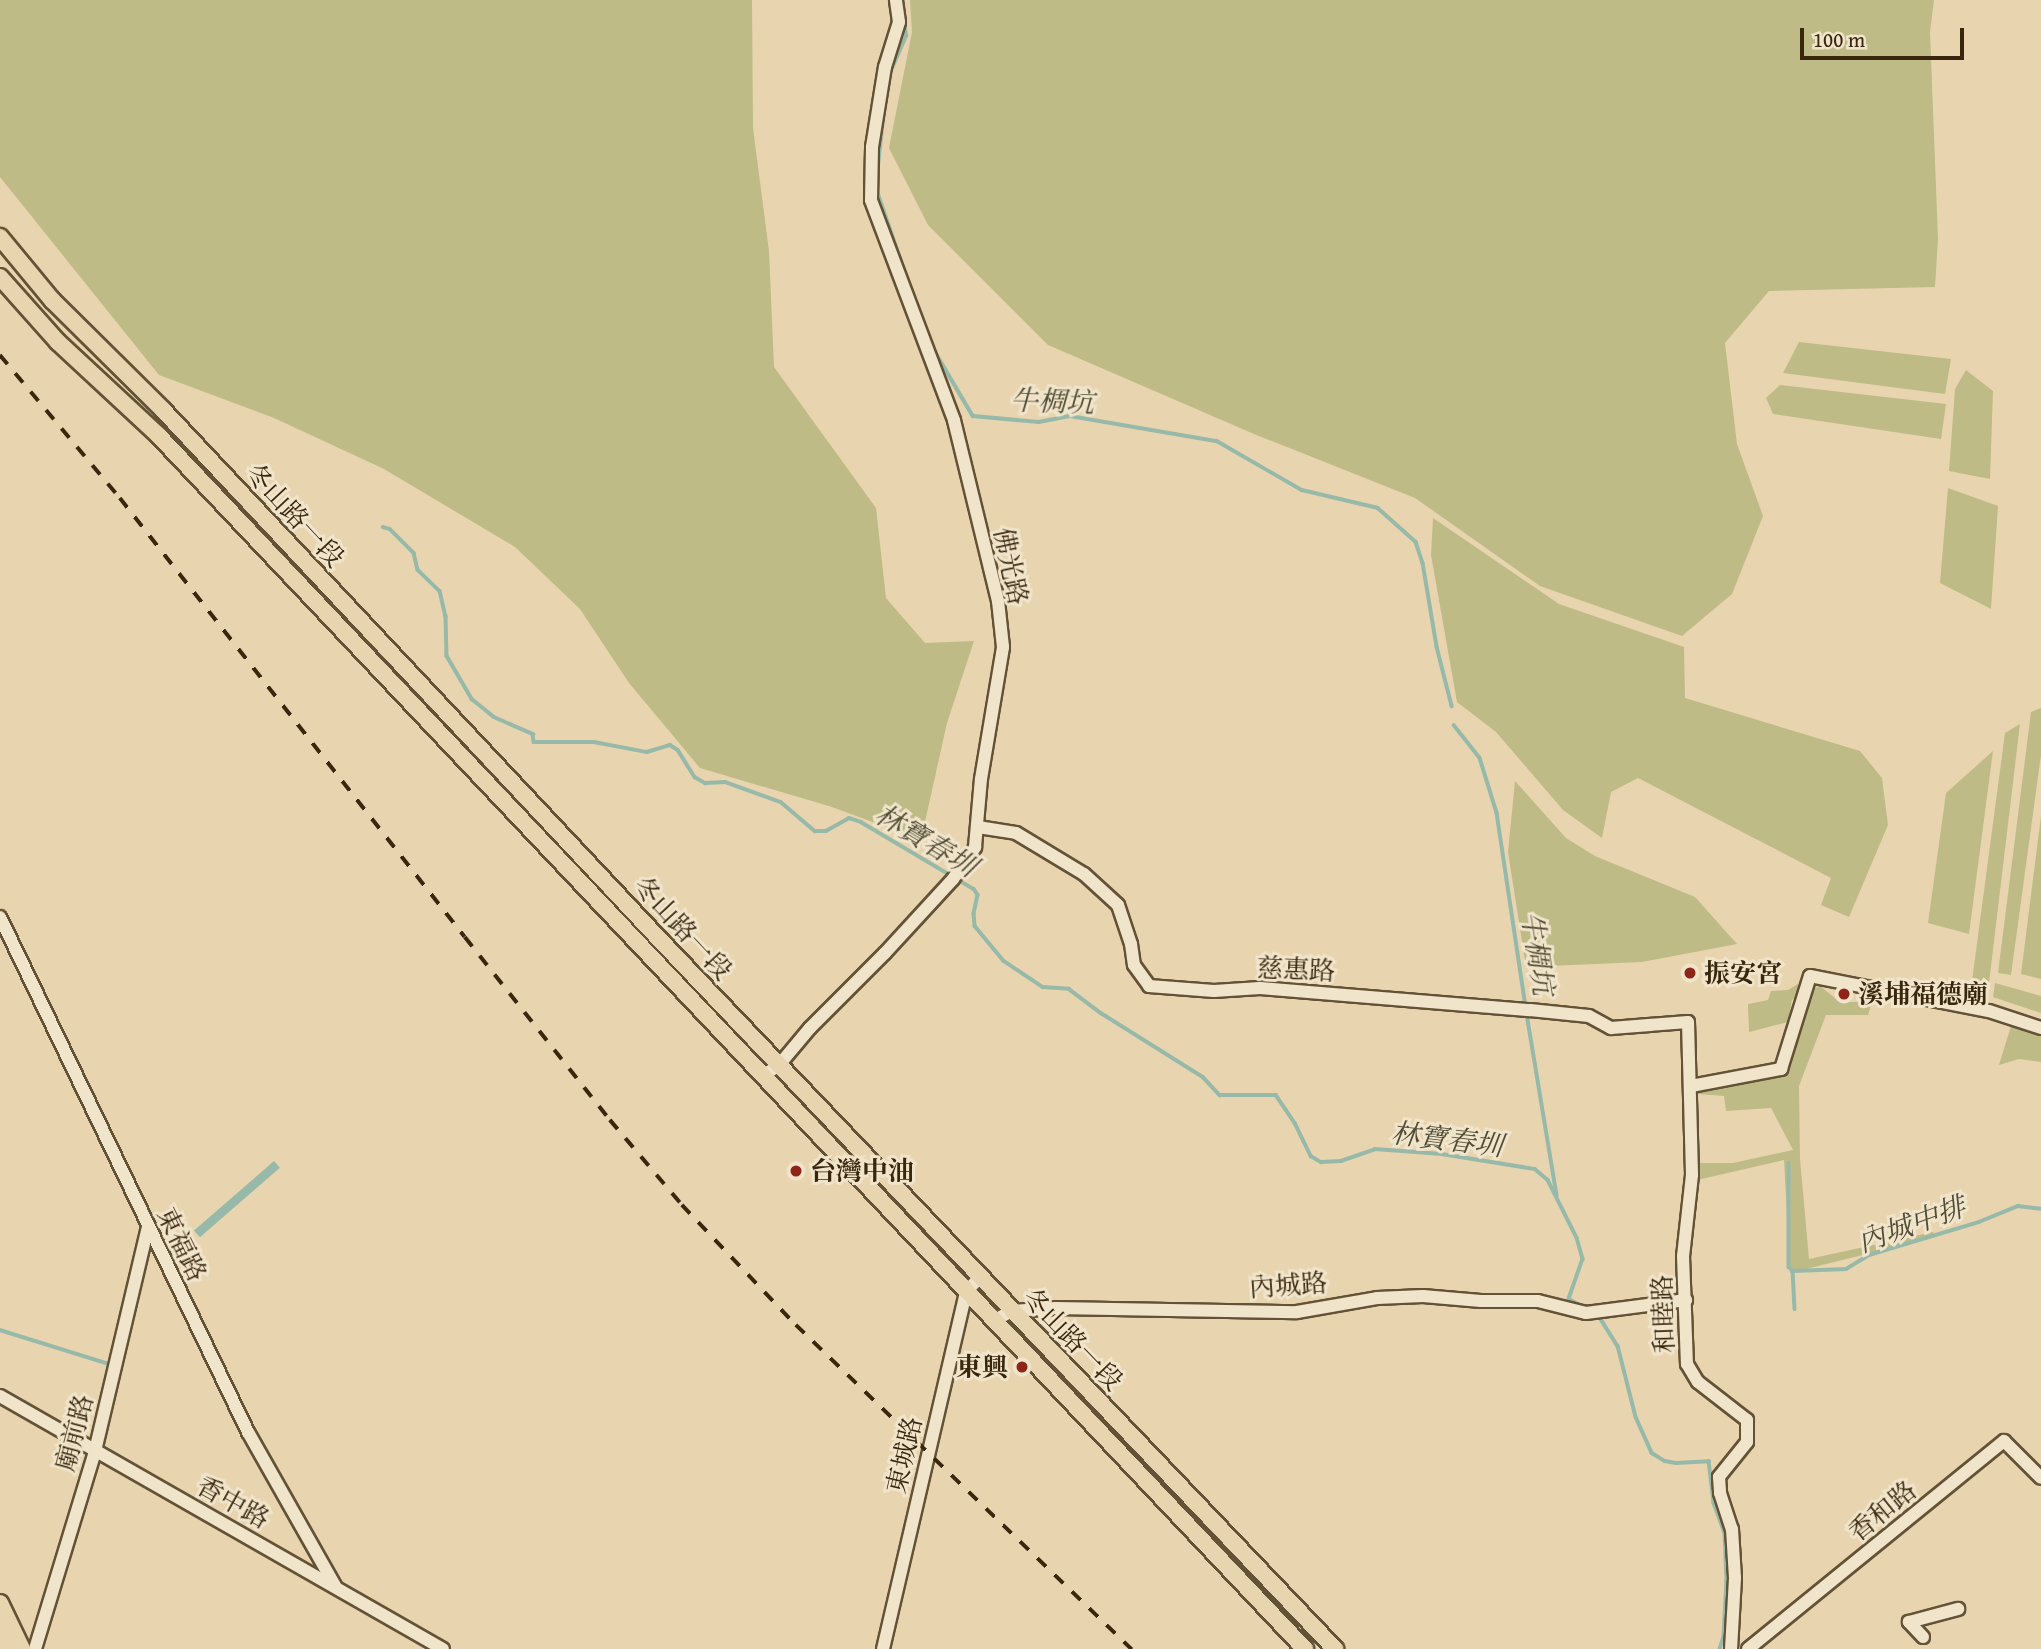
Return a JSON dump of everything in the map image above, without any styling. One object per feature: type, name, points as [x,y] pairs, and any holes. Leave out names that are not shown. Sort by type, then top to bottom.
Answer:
[{"type":"highway","points":[[0,1631],[9,1649]]},
{"type":"main road","name":"冬山路一段","points":[[0,237],[52,300],[163,411],[779,1065],[1335,1649]]},
{"type":"main road","name":"冬山路一段","points":[[0,278],[58,342],[159,436],[260,542],[1305,1649]]},
{"type":"main road","points":[[260,542],[274,529]]},
{"type":"main road","points":[[0,1603],[22,1649]]},
{"type":"street","name":"佛光路","points":[[763,1076],[779,1065],[810,1028],[953,878],[975,847],[981,779],[1003,647],[998,601],[954,420],[871,200],[872,147],[885,66],[899,22],[896,0]]},
{"type":"street","name":"慈惠路","points":[[978,827],[1016,833],[1084,874],[1118,905],[1131,944],[1134,965],[1149,986],[1214,991],[1260,988],[1526,1010],[1589,1016],[1611,1028],[1688,1022]]},
{"type":"street","name":"東福路","points":[[0,917],[247,1432],[335,1586]]},
{"type":"street","points":[[1691,1086],[1782,1069],[1810,976],[1989,1011],[2041,1028]]},
{"type":"street","name":"和睦路","points":[[1688,1022],[1692,1175],[1684,1256],[1687,1364],[1698,1382],[1747,1420],[1747,1442],[1719,1477],[1720,1493],[1732,1529],[1735,1578],[1731,1649]]},
{"type":"street","name":"廟前路","points":[[35,1649],[95,1451],[148,1226]]},
{"type":"street","name":"東城路","points":[[883,1649],[966,1292],[980,1277]]},
{"type":"street","name":"內城路","points":[[993,1321],[1012,1311],[1056,1308],[1297,1312],[1377,1298],[1423,1296],[1481,1301],[1538,1301],[1586,1313],[1686,1300]]},
{"type":"street","name":"香中路","points":[[0,1396],[443,1649]]},
{"type":"street","name":"香和路","points":[[1748,1649],[2004,1441],[2041,1478]]},
{"type":"street","points":[[1923,1637],[1909,1622],[1958,1609]]},
{"type":"street","points":[[414,1649],[419,1635]]},
{"type":"shaded area","points":[[0,0],[752,0],[753,128],[769,251],[774,367],[876,508],[886,598],[925,643],[974,641],[947,723],[921,840],[832,807],[700,768],[629,683],[580,609],[515,547],[384,469],[274,418],[159,375],[0,177]]},
{"type":"shaded area","points":[[910,0],[1934,0],[1930,32],[1938,239],[1935,287],[1769,291],[1725,343],[1737,444],[1763,516],[1732,594],[1682,636],[1540,586],[1415,498],[1254,434],[1048,345],[928,225],[889,148],[912,32]]},
{"type":"shaded area","points":[[1799,342],[1951,359],[1945,394],[1783,373]]},
{"type":"shaded area","points":[[1966,370],[1993,391],[1990,479],[1949,471],[1955,389]]},
{"type":"shaded area","points":[[1780,385],[1946,404],[1941,439],[1773,414],[1766,398]]},
{"type":"shaded area","points":[[1948,488],[1998,506],[1991,609],[1940,583]]},
{"type":"shaded area","points":[[1433,518],[1559,604],[1684,647],[1685,698],[1860,751],[1882,778],[1888,825],[1849,917],[1821,905],[1831,878],[1638,778],[1611,792],[1602,838],[1563,810],[1496,732],[1457,702],[1431,555]]},
{"type":"shaded area","points":[[2041,708],[2041,755],[2011,975],[1998,973],[2031,712]]},
{"type":"shaded area","points":[[2020,724],[1989,983],[1972,981],[2005,733]]},
{"type":"shaded area","points":[[1993,751],[1969,934],[1928,923],[1946,793]]},
{"type":"shaded area","points":[[1515,781],[1566,838],[1595,856],[1695,897],[1737,944],[1642,962],[1526,967],[1508,852]]},
{"type":"shaded area","points":[[2041,816],[2041,979],[2021,974]]},
{"type":"shaded area","points":[[1995,983],[2041,996],[2041,1013],[1993,997]]},
{"type":"shaded area","points":[[1798,984],[1799,994],[1792,1000],[1788,1022],[1749,1032],[1748,1004],[1768,1000],[1771,991],[1788,990]]},
{"type":"shaded area","points":[[1820,986],[1840,1002],[1872,1002],[1868,1015],[1826,1015],[1799,1086],[1800,1159],[1809,1259],[1933,1232],[1935,1237],[1790,1273],[1784,1160],[1697,1180],[1697,1163],[1733,1163],[1793,1150],[1771,1108],[1726,1111],[1724,1096],[1698,1094],[1698,1088],[1788,1073],[1815,988]]},
{"type":"shaded area","points":[[2011,1026],[2041,1035],[2041,1062],[2019,1059],[1999,1065]]},
{"type":"shaded area","points":[[274,1161],[280,1168],[200,1237],[194,1231]]},
{"type":"waterway","name":"牛椆坑","points":[[903,0],[904,12]]},
{"type":"waterway","name":"牛椆坑","points":[[889,75],[906,36],[904,20]]},
{"type":"waterway","name":"牛椆坑","points":[[877,175],[884,110]]},
{"type":"waterway","name":"牛椆坑","points":[[876,187],[913,295]]},
{"type":"waterway","name":"牛椆坑","points":[[933,348],[973,416],[1039,422],[1070,416],[1217,441],[1302,490],[1378,508],[1416,542],[1423,563],[1437,647],[1452,706]]},
{"type":"waterway","name":"林寶春圳","points":[[383,527],[390,529],[414,553],[418,570],[440,591],[446,616],[447,656],[472,699],[494,717],[533,734],[534,742],[594,742],[647,752],[670,745],[678,750],[695,777],[705,783],[725,782],[781,802],[815,831],[826,831],[849,818],[861,822],[974,889],[978,895],[974,914],[975,926],[1004,961],[1043,987],[1069,989],[1101,1013],[1203,1077],[1220,1095],[1276,1095],[1295,1123],[1311,1156],[1321,1162],[1341,1161],[1375,1149],[1442,1154],[1535,1169],[1548,1180],[1577,1238],[1583,1259],[1569,1299],[1580,1305]]},
{"type":"waterway","name":"牛椆坑","points":[[1454,725],[1480,758],[1497,813],[1526,1006]]},
{"type":"waterway","name":"牛椆坑","points":[[1527,1014],[1557,1196]]},
{"type":"waterway","points":[[1789,1163],[1789,1267],[1793,1271],[1795,1309]]},
{"type":"waterway","name":"內城中排","points":[[1793,1271],[1846,1269],[1869,1255],[1979,1222],[2018,1206],[2041,1209]]},
{"type":"waterway","name":"林寶春圳","points":[[1599,1316],[1618,1346],[1636,1417],[1652,1453],[1665,1461],[1676,1463],[1709,1461],[1714,1503],[1725,1533],[1727,1581],[1724,1637],[1720,1649]]},
{"type":"waterway","points":[[0,1330],[106,1363]]},
{"type":"railway","points":[[0,355],[120,498],[610,1120],[682,1205],[796,1325],[1132,1649]]},
{"type":"place","name":"振安宮","points":[[1690,973]]},
{"type":"place","name":"溪埔福德廟","points":[[1844,994]]},
{"type":"place","name":"台灣中油","points":[[796,1171]]},
{"type":"place","name":"東興","points":[[1022,1367]]}]
